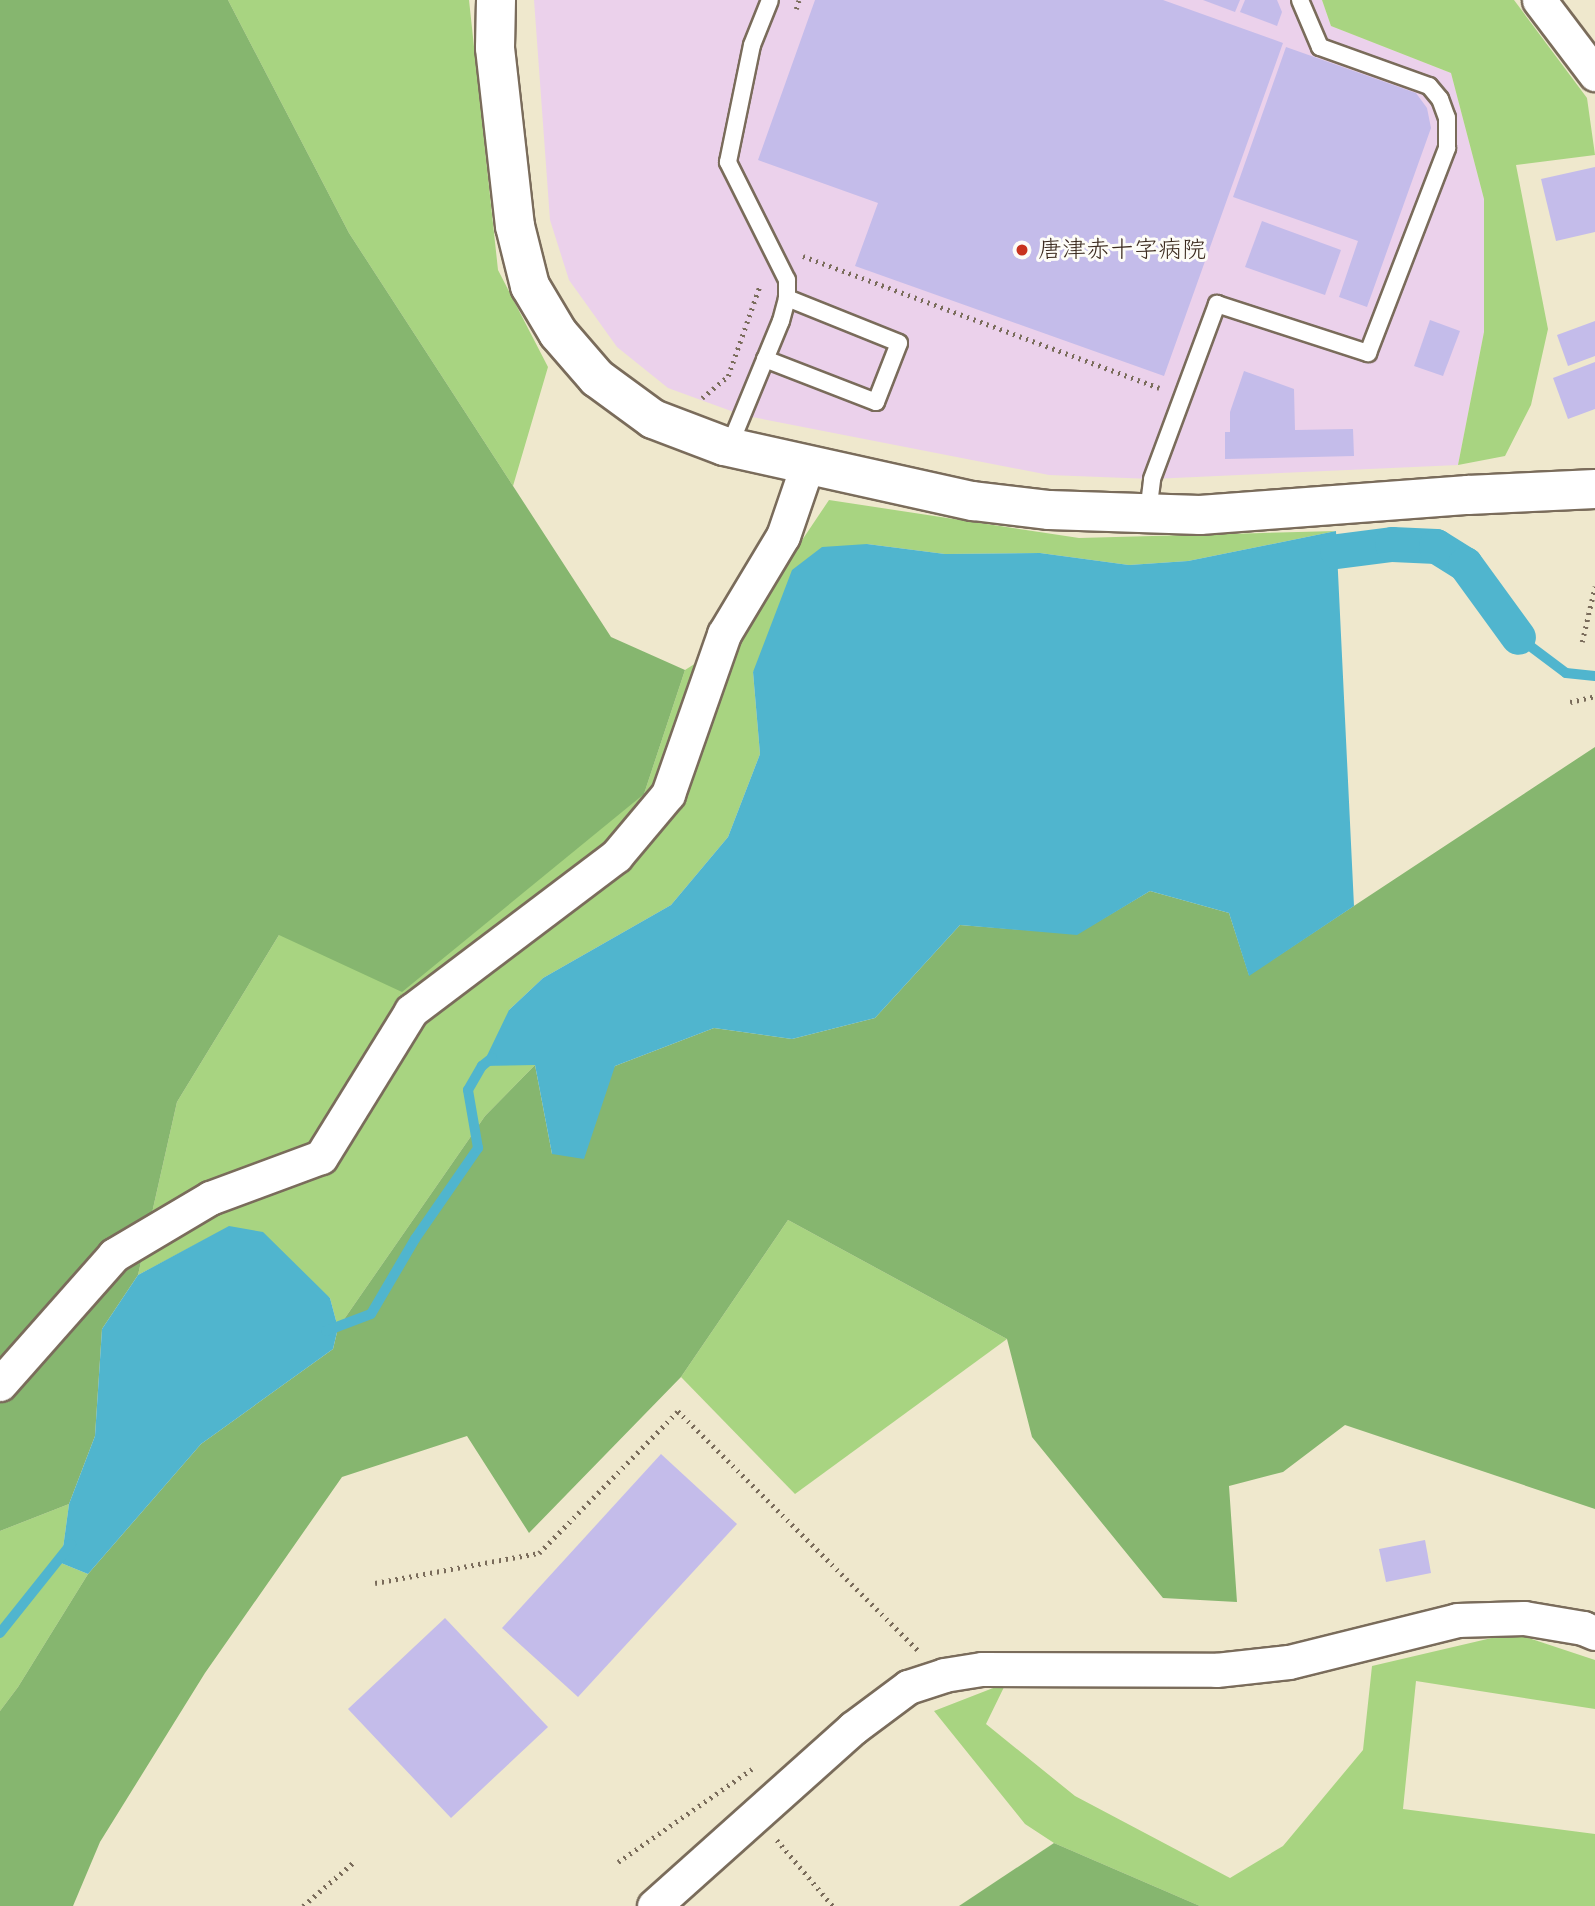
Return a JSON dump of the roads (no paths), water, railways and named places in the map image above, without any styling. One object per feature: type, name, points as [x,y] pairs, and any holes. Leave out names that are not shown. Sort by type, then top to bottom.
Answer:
[{"type":"street","points":[[496,0],[495,48],[515,226],[530,286],[558,333],[597,378],[653,419],[729,447],[973,501],[1049,510],[1200,515],[1455,496],[1595,489]]},
{"type":"street","points":[[1539,0],[1595,74]]},
{"type":"street","points":[[0,1384],[114,1255],[210,1198],[321,1157],[411,1011],[616,856],[668,794],[724,634],[783,536],[808,463]]},
{"type":"street","points":[[654,1906],[853,1728],[908,1687],[944,1675],[982,1669],[1216,1670],[1289,1662],[1457,1620],[1524,1618],[1583,1628],[1595,1633]]},
{"type":"lane","points":[[729,447],[787,298],[787,280],[728,162],[752,45],[770,0]]},
{"type":"lane","points":[[1148,513],[1152,479],[1217,304],[1368,353],[1447,148],[1447,118],[1440,99],[1429,86],[1320,47],[1300,0]]},
{"type":"lane","points":[[765,359],[876,402],[899,343],[787,298]]},
{"type":"water","points":[[1336,531],[1354,906],[1249,976],[1229,913],[1150,891],[1077,935],[960,925],[875,1018],[792,1039],[714,1028],[615,1066],[584,1159],[552,1154],[535,1065],[482,1066],[509,1010],[543,978],[671,905],[728,837],[760,754],[753,672],[792,570],[822,547],[867,544],[945,554],[1040,553],[1129,565],[1188,561]]},
{"type":"water","points":[[229,1226],[263,1232],[330,1298],[338,1328],[333,1349],[201,1444],[88,1574],[61,1563],[69,1504],[95,1436],[102,1329],[138,1275]]},
{"type":"waterway","points":[[1337,551],[1392,544],[1436,546],[1465,564],[1518,637]]},
{"type":"waterway","points":[[1518,637],[1566,673],[1595,676]]},
{"type":"waterway","points":[[326,1331],[371,1314],[415,1239],[478,1148],[468,1090],[482,1066],[492,1058]]},
{"type":"waterway","points":[[0,1633],[71,1544]]},
{"type":"place","name":"唐津赤十字病院","points":[[1022,250]]}]
